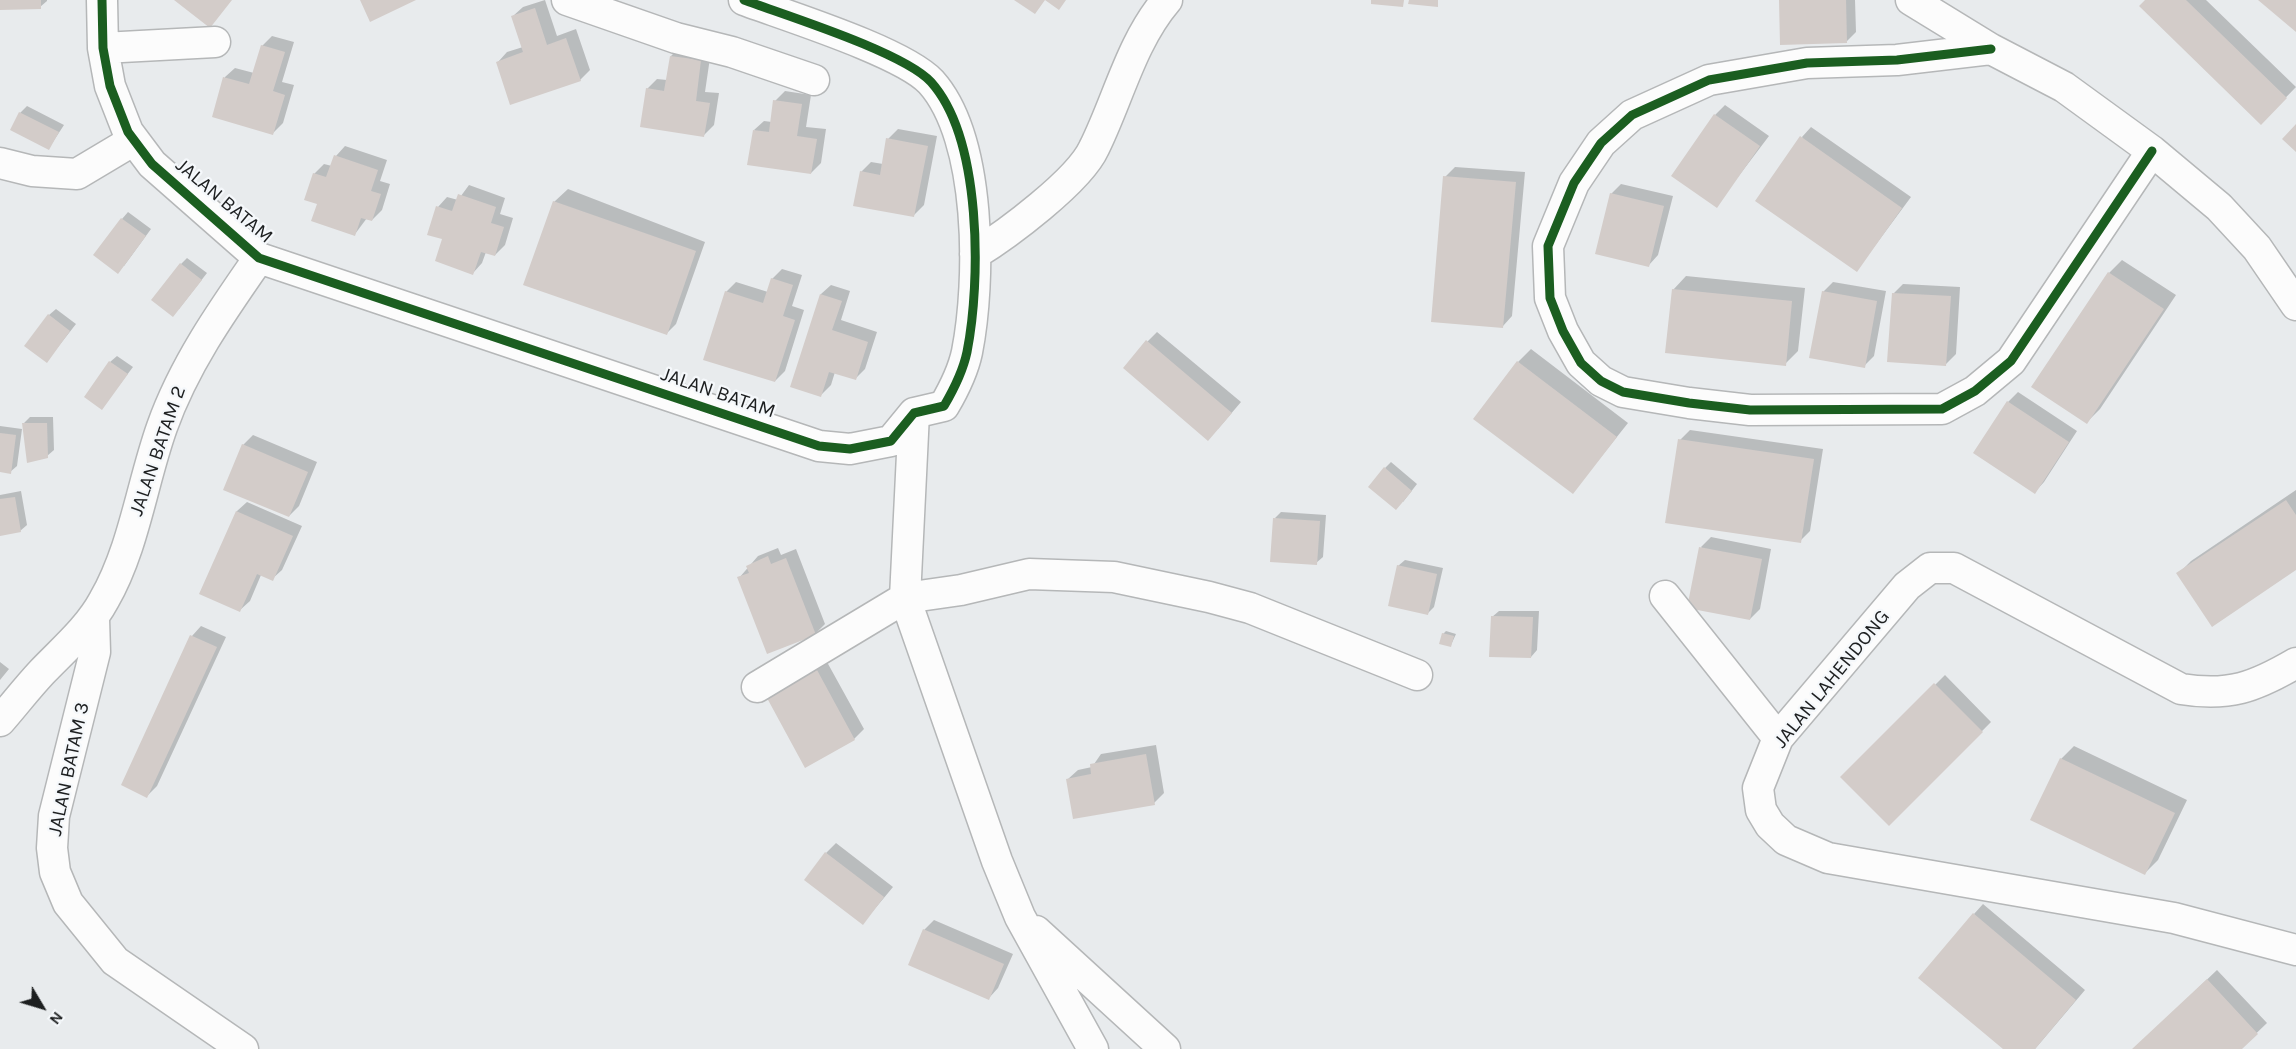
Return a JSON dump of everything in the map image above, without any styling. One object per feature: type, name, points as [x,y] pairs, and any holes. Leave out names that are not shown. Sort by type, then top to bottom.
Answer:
[{"type":"street","name":"JALAN BATAM","points":[[102,0],[103,48],[110,86],[117,110],[134,140],[152,165],[259,258],[819,446],[850,449],[891,441],[914,413]]},
{"type":"street","points":[[567,0],[676,38],[732,52],[814,81]]},
{"type":"street","points":[[744,0],[906,63],[931,83],[952,117],[964,149],[974,203],[975,254],[973,307],[967,353],[956,384],[944,406],[914,413],[905,598],[997,861],[1020,917],[1093,1049]]},
{"type":"street","points":[[975,254],[1003,237],[1034,211],[1065,183],[1093,151],[1129,66],[1156,13],[1167,0]]},
{"type":"street","points":[[1911,0],[1991,49],[2064,87],[2152,152],[2226,215],[2257,248],[2296,305]]},
{"type":"street","points":[[103,48],[215,42]]},
{"type":"street","points":[[1991,49],[1897,60],[1807,63],[1709,80],[1632,115],[1601,143],[1574,183],[1548,246],[1547,271],[1550,298],[1563,331],[1581,363],[1601,381],[1623,392],[1689,403],[1750,410],[1942,409],[1975,391],[2012,362],[2152,152]]},
{"type":"street","points":[[0,163],[32,171],[78,174],[134,140]]},
{"type":"street","name":"JALAN BATAM 2","points":[[0,721],[94,619],[117,572],[162,426],[184,377],[215,321],[259,258]]},
{"type":"street","name":"JALAN LAHENDONG","points":[[2296,663],[2253,686],[2210,694],[2181,689],[1954,568],[1930,568],[1907,586],[1778,738],[1758,788],[1761,810],[1770,825],[1786,840],[1807,851],[1857,864],[2174,918],[2296,950]]},
{"type":"street","points":[[757,687],[905,598],[961,590],[1029,574],[1114,577],[1250,608],[1417,675]]},
{"type":"street","points":[[1665,596],[1778,738]]},
{"type":"street","name":"JALAN BATAM 3","points":[[94,619],[95,652],[54,816],[52,848],[55,872],[68,903],[115,961],[243,1049]]},
{"type":"street","points":[[1020,917],[1165,1049]]},
{"type":"building","points":[[0,0],[41,0],[41,9],[0,10]]},
{"type":"building","points":[[174,0],[232,0],[210,28]]},
{"type":"building","points":[[360,0],[416,0],[370,22]]},
{"type":"building","points":[[1014,0],[1045,0],[1035,14]]},
{"type":"building","points":[[1045,0],[1066,0],[1059,10]]},
{"type":"building","points":[[1371,0],[1404,0],[1403,7],[1371,4]]},
{"type":"building","points":[[1409,0],[1438,0],[1438,7],[1408,4]]},
{"type":"building","points":[[1779,0],[1846,0],[1847,43],[1780,45]]},
{"type":"building","points":[[2145,0],[2186,0],[2287,98],[2261,125],[2139,6]]},
{"type":"building","points":[[2258,0],[2296,0],[2296,32]]},
{"type":"building","points":[[535,8],[547,45],[566,38],[581,81],[510,105],[496,62],[523,52],[511,16]]},
{"type":"building","points":[[261,45],[285,52],[273,91],[285,95],[273,135],[212,117],[223,77],[249,84]]},
{"type":"building","points":[[670,56],[701,60],[696,101],[710,103],[704,137],[640,127],[646,88],[664,91]]},
{"type":"building","points":[[773,100],[802,104],[797,136],[817,139],[811,174],[747,165],[753,130],[769,132]]},
{"type":"building","points":[[19,112],[59,132],[49,150],[10,130]]},
{"type":"building","points":[[1714,114],[1760,146],[1717,208],[1671,176]]},
{"type":"building","points":[[2296,124],[2296,152],[2282,139]]},
{"type":"building","points":[[1800,136],[1902,208],[1857,272],[1755,201]]},
{"type":"building","points":[[886,138],[928,146],[914,217],[853,206],[860,171],[880,175]]},
{"type":"building","points":[[334,155],[378,170],[371,191],[381,194],[372,221],[361,218],[355,236],[311,221],[317,204],[304,200],[313,173],[326,177]]},
{"type":"building","points":[[1443,176],[1516,182],[1503,328],[1431,322]]},
{"type":"building","points":[[1610,193],[1664,206],[1649,267],[1595,254]]},
{"type":"building","points":[[458,194],[496,207],[491,223],[504,227],[495,256],[481,252],[473,275],[435,261],[442,239],[427,235],[436,206],[452,211]]},
{"type":"building","points":[[553,201],[696,251],[667,335],[523,285]]},
{"type":"building","points":[[121,218],[146,236],[118,274],[93,255]]},
{"type":"building","points":[[180,263],[202,280],[173,317],[151,300]]},
{"type":"building","points":[[2108,272],[2164,309],[2087,424],[2031,387]]},
{"type":"building","points":[[771,278],[793,285],[783,316],[795,320],[775,382],[703,360],[725,291],[763,303]]},
{"type":"building","points":[[1672,289],[1792,301],[1786,366],[1665,353]]},
{"type":"building","points":[[1822,291],[1877,301],[1865,368],[1809,358]]},
{"type":"building","points":[[1892,293],[1951,296],[1946,366],[1887,362]]},
{"type":"building","points":[[820,294],[842,301],[832,330],[868,342],[856,380],[829,372],[821,397],[790,387]]},
{"type":"building","points":[[48,314],[70,331],[47,363],[24,346]]},
{"type":"building","points":[[1146,340],[1232,413],[1208,441],[1123,368]]},
{"type":"building","points":[[109,361],[128,374],[102,410],[84,397]]},
{"type":"building","points":[[1517,361],[1617,437],[1573,494],[1473,419]]},
{"type":"building","points":[[2007,401],[2069,442],[2035,494],[1973,453]]},
{"type":"building","points":[[22,423],[47,423],[48,458],[27,463]]},
{"type":"building","points":[[0,433],[16,435],[11,474],[0,472]]},
{"type":"building","points":[[1678,439],[1814,459],[1801,543],[1665,523]]},
{"type":"building","points":[[242,444],[308,472],[289,517],[223,490]]},
{"type":"building","points":[[1384,467],[1412,491],[1396,510],[1368,487]]},
{"type":"building","points":[[15,497],[21,532],[0,536],[0,499]]},
{"type":"building","points":[[2286,500],[2296,515],[2296,570],[2212,627],[2176,573]]},
{"type":"building","points":[[236,511],[293,536],[273,581],[257,574],[240,612],[199,594]]},
{"type":"building","points":[[1273,518],[1320,521],[1317,565],[1270,562]]},
{"type":"building","points":[[1699,547],[1762,559],[1750,620],[1687,608]]},
{"type":"building","points":[[768,556],[771,564],[786,558],[816,635],[767,654],[737,577],[749,573],[746,566]]},
{"type":"building","points":[[1397,565],[1437,574],[1428,615],[1388,606]]},
{"type":"building","points":[[1491,616],[1533,617],[1531,658],[1489,657]]},
{"type":"building","points":[[1442,633],[1454,636],[1451,647],[1439,644]]},
{"type":"building","points":[[190,635],[217,647],[147,798],[121,785]]},
{"type":"building","points":[[817,670],[855,740],[805,768],[767,698]]},
{"type":"building","points":[[1934,683],[1983,732],[1889,826],[1840,777]]},
{"type":"building","points":[[1146,754],[1155,805],[1073,819],[1066,779],[1091,774],[1090,764]]},
{"type":"building","points":[[2060,758],[2175,813],[2145,875],[2030,820]]},
{"type":"building","points":[[825,852],[884,897],[863,925],[804,880]]},
{"type":"building","points":[[1973,913],[2076,1000],[2035,1049],[2003,1049],[1918,978]]},
{"type":"building","points":[[923,929],[1004,964],[989,1000],[908,965]]},
{"type":"building","points":[[2207,979],[2258,1034],[2242,1049],[2132,1049]]},
{"type":"cycle path","points":[[102,0],[103,48],[110,86],[128,132],[152,164],[259,258],[819,446],[850,449],[891,441],[914,413],[944,406],[958,380],[967,352],[972,322],[975,250],[968,174],[960,138],[948,107],[931,82],[917,71],[871,47],[744,0]]},
{"type":"cycle path","points":[[1991,49],[1897,60],[1807,63],[1709,80],[1632,115],[1601,143],[1574,183],[1548,246],[1550,298],[1563,331],[1581,363],[1601,381],[1623,392],[1689,403],[1750,410],[1942,409],[1975,391],[2011,361],[2152,151]]}]
